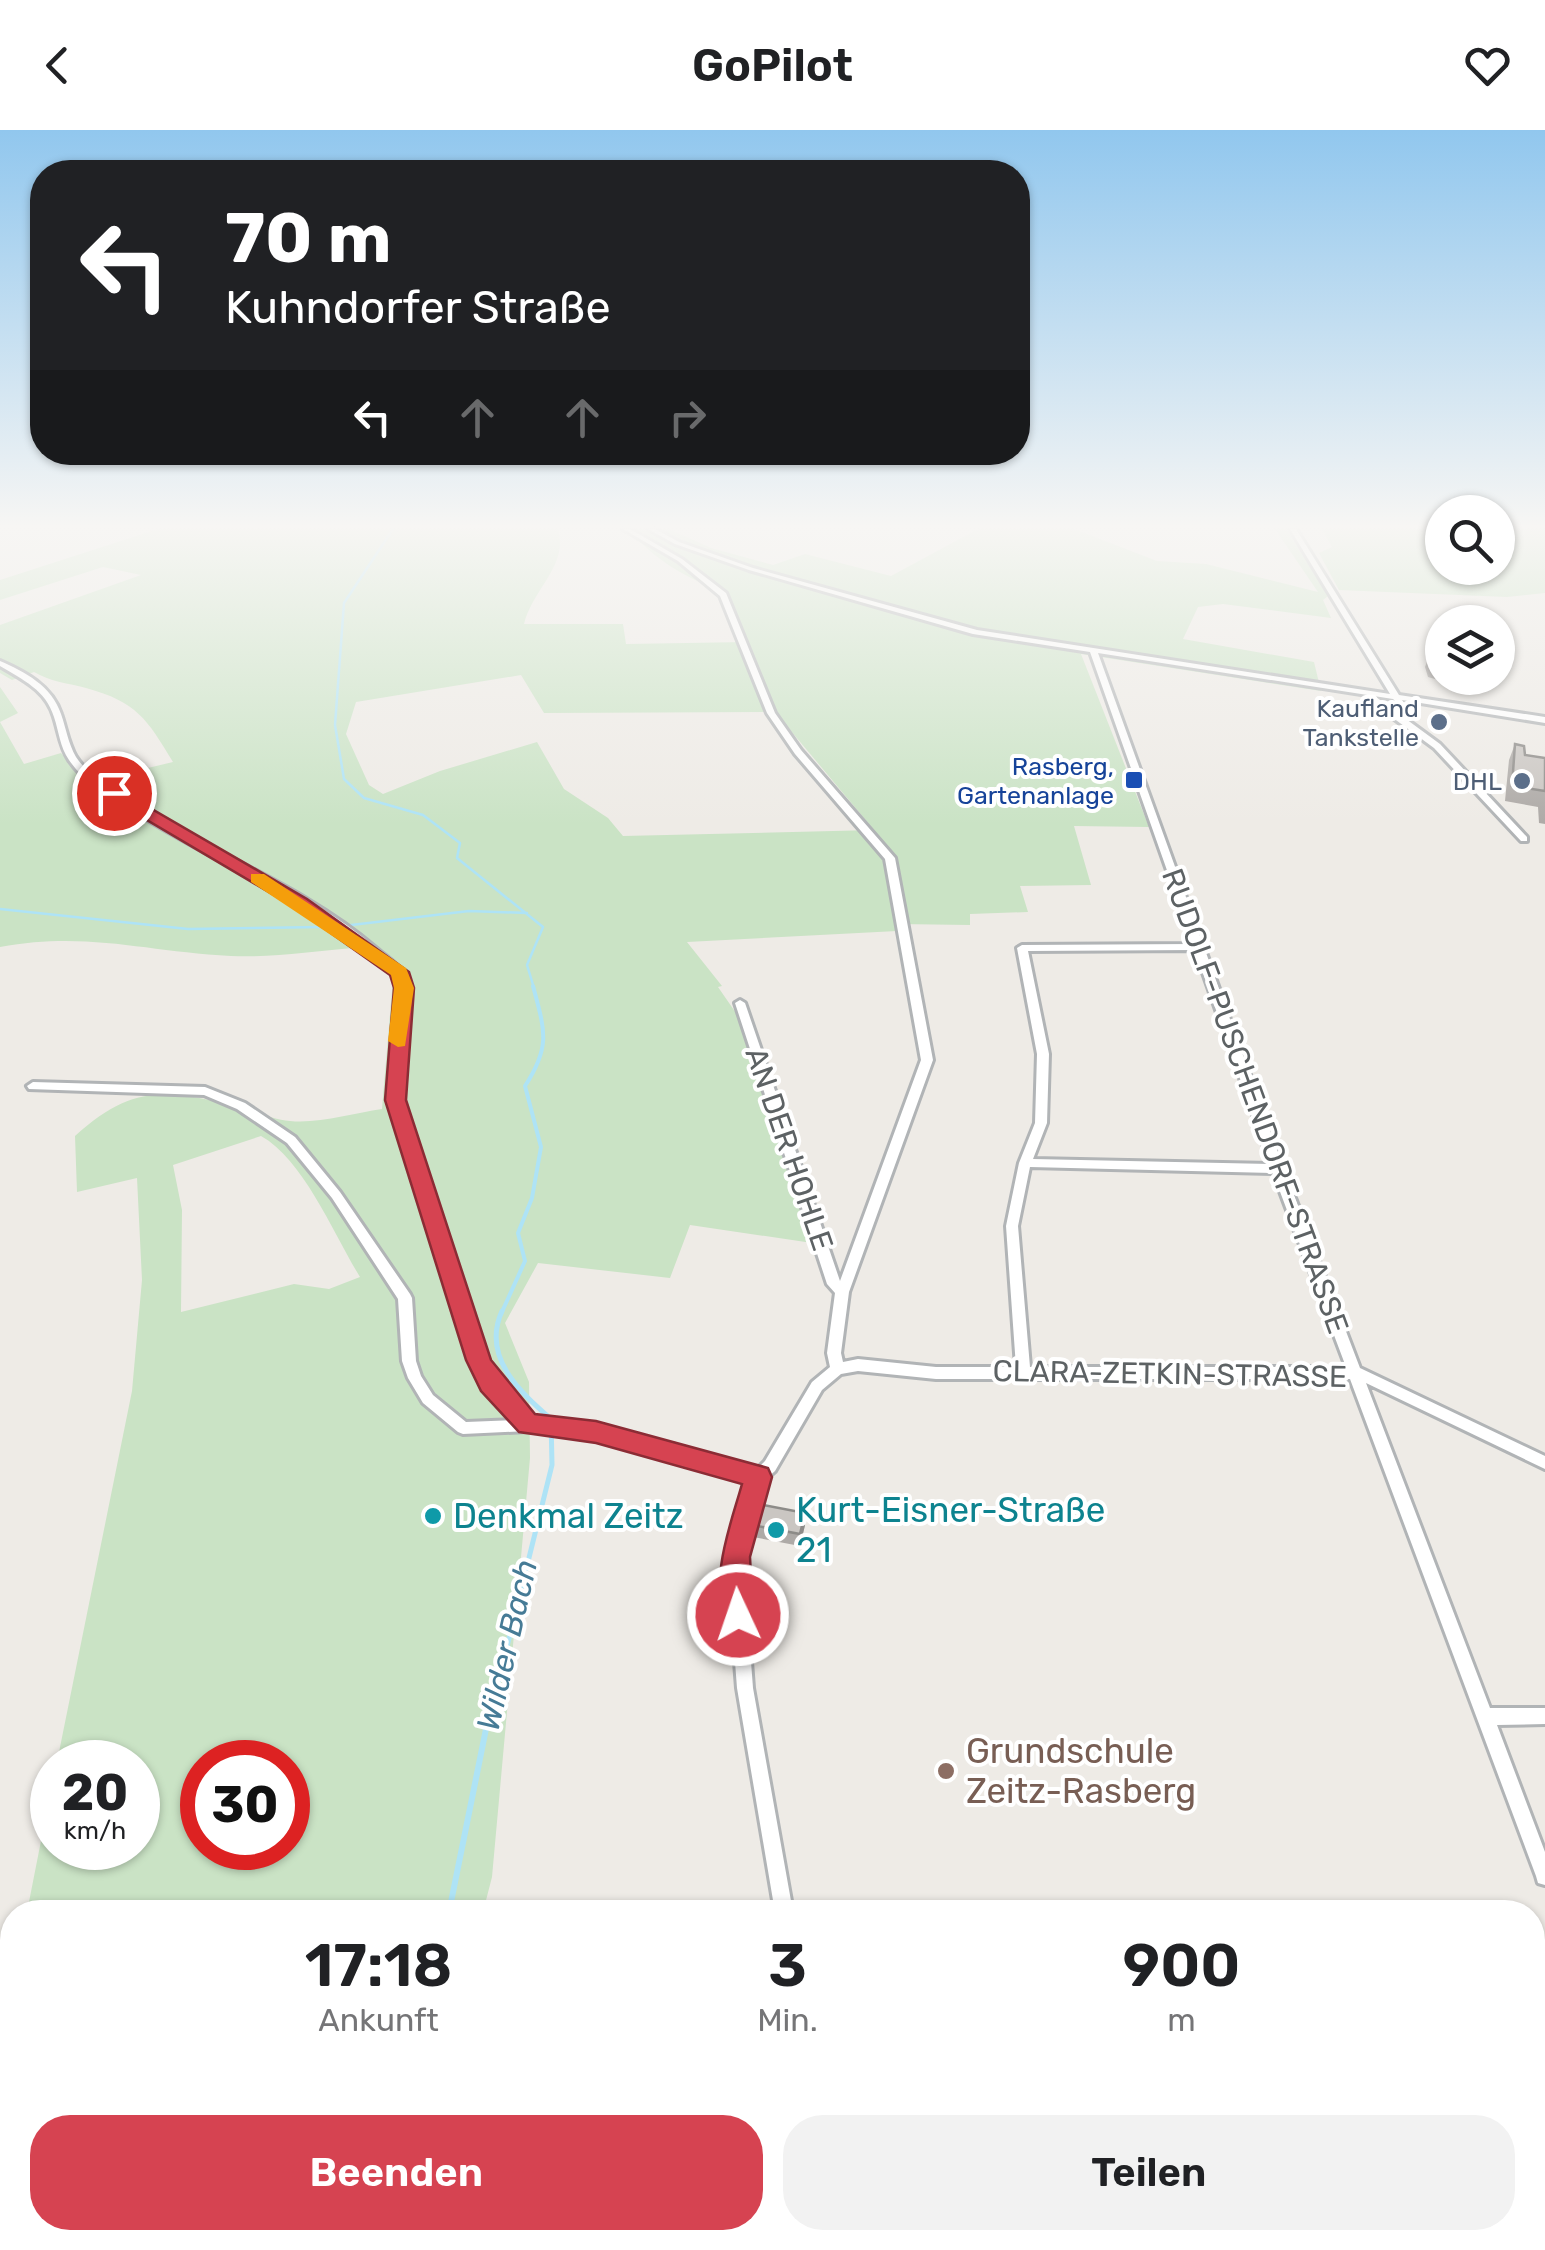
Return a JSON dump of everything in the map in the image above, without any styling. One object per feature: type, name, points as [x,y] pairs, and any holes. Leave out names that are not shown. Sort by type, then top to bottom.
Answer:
[{"type":"street","points":[[737,628],[772,713],[798,752],[890,858],[928,1060],[842,1292],[834,1354],[837,1369],[817,1386],[770,1466],[758,1477],[739,1536],[735,1578],[744,1688],[782,1900]]},
{"type":"street","points":[[962,628],[1545,720]]},
{"type":"street","points":[[1352,628],[1400,698],[1400,716]]},
{"type":"street","name":"RUDOLF-PUSCHENDORF-STRASSE","points":[[1093,650],[1278,1168],[1545,1876]]},
{"type":"street","points":[[0,663],[44,690],[52,701],[65,750],[95,782],[300,903],[399,972],[404,988],[395,1100],[404,1132],[479,1360],[490,1383],[542,1426]]},
{"type":"street","points":[[1360,692],[1400,716],[1436,746],[1524,839]]},
{"type":"street","points":[[1390,709],[1392,700],[1400,698]]},
{"type":"street","points":[[1023,1372],[1012,1242],[1025,1163],[1041,1123],[1043,1054],[1022,948],[1200,948]]},
{"type":"street","name":"AN DER HOHLE","points":[[740,1004],[834,1284],[842,1292]]},
{"type":"street","points":[[33,1086],[205,1091],[241,1106],[273,1127],[309,1157],[405,1298],[409,1361],[428,1399],[463,1428],[542,1426],[606,1434],[758,1477]]},
{"type":"street","points":[[1025,1163],[1278,1168]]},
{"type":"street","name":"CLARA-ZETKIN-STRASSE","points":[[837,1369],[858,1365],[925,1372],[1358,1374],[1545,1464]]},
{"type":"street","points":[[1486,1717],[1545,1716]]},
{"type":"green space","points":[[0,628],[624,628],[626,644],[746,642],[740,628],[1188,628],[1183,639],[1314,662],[1321,691],[1081,654],[1149,827],[1074,826],[1091,885],[1020,886],[1028,912],[970,914],[970,925],[897,924],[897,931],[687,942],[722,986],[718,987],[736,1013],[819,1244],[690,1225],[670,1278],[538,1263],[505,1323],[529,1382],[530,1458],[492,1877],[486,1900],[29,1900],[35,1870],[160,1870],[160,1740],[61,1740],[132,1391],[142,1280],[137,1178],[77,1192],[75,1136],[116,1106],[154,1095],[196,1097],[301,1122],[382,1109],[393,979],[354,948],[246,956],[61,941],[0,947],[0,722],[24,764],[61,753],[89,782],[173,762],[139,714],[117,699],[34,672],[12,680],[0,673]],"holes":[[[521,675],[544,713],[775,712],[874,830],[623,836],[608,818],[564,789],[537,742],[440,771],[383,794],[369,785],[346,734],[356,702]],[[261,1136],[277,1147],[317,1200],[360,1277],[329,1289],[294,1284],[181,1312],[182,1210],[173,1165]]]},
{"type":"green space","points":[[0,687],[18,713],[0,722]]},
{"type":"building","points":[[1515,744],[1524,746],[1525,755],[1545,758],[1545,791],[1512,786]]},
{"type":"building","points":[[758,1504],[805,1513],[800,1534],[752,1525]]},
{"type":"waterway","name":"Wilder Bach","points":[[342,628],[335,725],[344,779],[364,798],[423,815],[460,843],[457,858],[525,913]]},
{"type":"waterway","points":[[0,909],[188,929],[322,927]]},
{"type":"waterway","points":[[343,926],[469,911],[525,913]]},
{"type":"waterway","name":"Wilder Bach","points":[[525,913],[543,927],[527,965],[534,988]]},
{"type":"waterway","name":"Wilder Bach","points":[[501,1313],[525,1261],[518,1233],[532,1198],[541,1147],[525,1086],[539,1060],[543,1038],[533,986]]},
{"type":"waterway","name":"Wilder Bach","points":[[487,1727],[552,1465],[551,1419],[516,1385],[500,1358],[496,1343],[501,1313]]},
{"type":"waterway","name":"Wilder Bach","points":[[451,1900],[487,1724]]},
{"type":"slow traffic","points":[[258,878],[399,972],[404,988],[398,1041]]},
{"type":"place","name":"Kaufland Tankstelle","points":[[1439,722]]},
{"type":"place","name":"Rasberg, Gartenanlage","points":[[1134,780]]},
{"type":"place","name":"DHL","points":[[1522,781]]},
{"type":"place","name":"Denkmal Zeitz","points":[[433,1516]]},
{"type":"place","name":"Kurt-Eisner-Straße 21","points":[[776,1530]]},
{"type":"place","name":"Grundschule Zeitz-Rasberg","points":[[946,1771]]},
{"type":"route","points":[[114,793],[300,903],[399,972],[404,988],[395,1100],[479,1360],[490,1383],[528,1424],[596,1432],[758,1477],[739,1536],[735,1578],[738,1615]]}]
